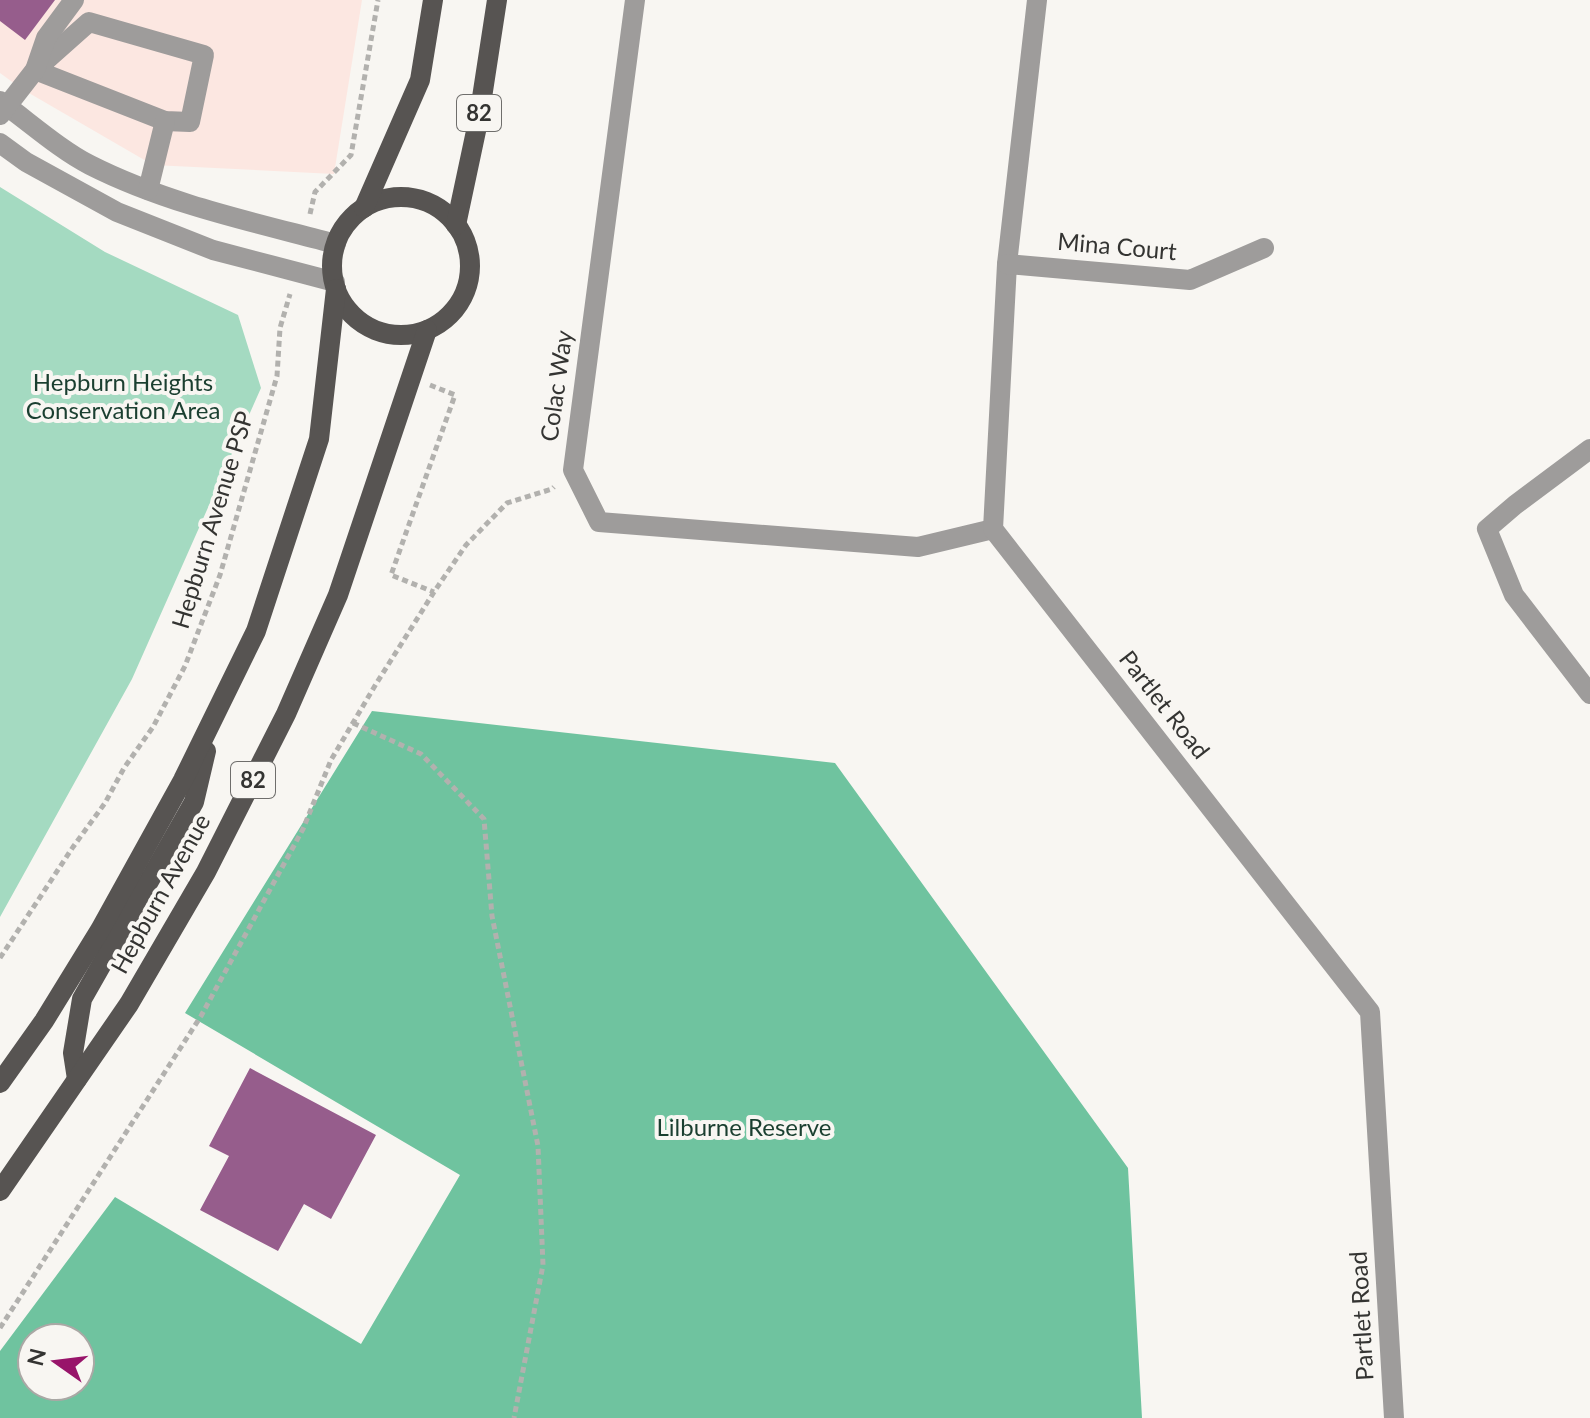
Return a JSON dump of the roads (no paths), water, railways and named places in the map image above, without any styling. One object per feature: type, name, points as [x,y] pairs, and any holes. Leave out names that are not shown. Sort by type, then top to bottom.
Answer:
[{"type":"main road","points":[[364,208],[420,80],[433,0]]},
{"type":"main road","name":"82","points":[[456,225],[479,117],[497,0]]},
{"type":"main road","points":[[408,197],[430,203],[449,215],[463,234],[470,256],[470,280],[461,301],[446,319],[427,330],[405,335],[383,333],[363,324],[347,309],[335,285],[333,267],[336,244],[347,223],[364,208],[385,199],[408,197]]},
{"type":"main road","name":"Hepburn Avenue","points":[[0,1083],[44,1021],[100,930],[183,780],[256,631],[319,439],[335,285]]},
{"type":"main road","name":"Hepburn Avenue","points":[[0,1191],[129,1004],[206,872],[286,714],[338,595],[427,330]]},
{"type":"main road","points":[[77,1079],[73,1053],[82,999],[194,802],[216,711]]},
{"type":"street","points":[[35,70],[46,38],[74,0]]},
{"type":"street","name":"Colac Way","points":[[635,0],[573,470],[599,522],[918,547],[993,529]]},
{"type":"street","points":[[993,529],[1007,264],[1037,0]]},
{"type":"street","points":[[35,70],[165,121],[190,122],[204,55],[89,22],[35,70],[22,89],[2,107],[88,164],[148,190],[226,215],[336,244]]},
{"type":"street","points":[[148,190],[165,121]]},
{"type":"street","points":[[0,143],[26,162],[117,212],[213,250],[335,285]]},
{"type":"street","name":"Mina Court","points":[[1007,264],[1190,280],[1264,248]]},
{"type":"street","points":[[1590,449],[1487,529],[1514,595],[1590,694]]},
{"type":"street","name":"Partlet Road","points":[[993,529],[1370,1012],[1394,1418]]},
{"type":"park label","name":"Hepburn Heights Conservation Area","points":[[123,397]]},
{"type":"park label","name":"Lilburne Reserve","points":[[744,1128]]}]
